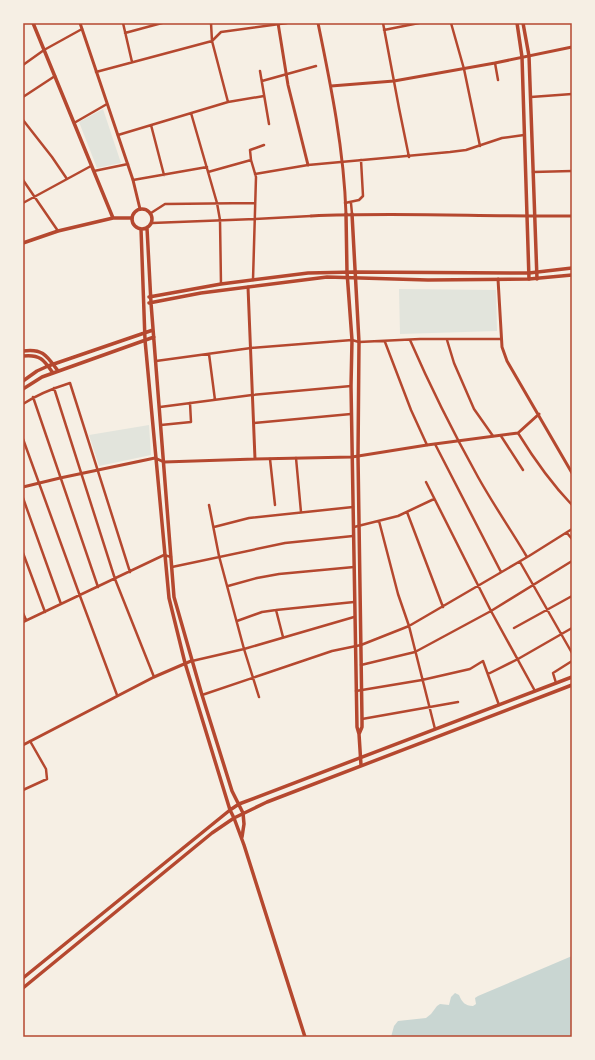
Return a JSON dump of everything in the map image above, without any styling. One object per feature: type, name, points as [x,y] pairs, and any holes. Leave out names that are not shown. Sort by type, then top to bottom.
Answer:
[{"type":"main road","points":[[33,23],[113,218]]},
{"type":"main road","points":[[517,23],[522,57],[528,279]]},
{"type":"main road","points":[[523,23],[529,56],[537,279]]},
{"type":"main road","points":[[144,209],[151,213],[153,219],[152,223],[146,228],[141,229],[134,226],[132,218],[136,210],[144,209]]},
{"type":"main road","points":[[346,214],[347,278],[352,340],[351,414],[356,692],[357,727],[359,734],[361,765]]},
{"type":"main road","points":[[352,214],[359,342],[358,456],[362,691],[362,727],[359,734]]},
{"type":"main road","points":[[23,243],[58,231],[113,218],[132,218]]},
{"type":"main road","points":[[146,228],[150,297],[174,597],[191,661],[232,791],[243,814],[244,824],[242,838]]},
{"type":"main road","points":[[141,229],[145,340],[168,598],[185,663],[230,810],[242,838],[305,1037]]},
{"type":"main road","points":[[144,298],[221,284],[308,273],[537,272],[572,268]]},
{"type":"main road","points":[[144,304],[248,287],[327,277],[428,280],[537,279],[572,275]]},
{"type":"main road","points":[[23,381],[37,371],[53,364],[153,330]]},
{"type":"main road","points":[[23,389],[42,377],[154,337]]},
{"type":"main road","points":[[23,351],[38,350],[47,356],[58,371]]},
{"type":"main road","points":[[23,356],[35,355],[41,358],[53,373]]},
{"type":"main road","points":[[23,978],[239,804],[572,677]]},
{"type":"main road","points":[[23,988],[212,833],[234,818],[267,802],[327,778],[572,685]]},
{"type":"main road","points":[[326,771],[327,778]]},
{"type":"street","points":[[80,23],[128,164],[140,209]]},
{"type":"street","points":[[123,23],[132,62]]},
{"type":"street","points":[[125,33],[162,23]]},
{"type":"street","points":[[211,23],[212,41],[228,102]]},
{"type":"street","points":[[96,72],[212,41],[221,32],[288,23]]},
{"type":"street","points":[[318,23],[331,86],[342,162],[346,214]]},
{"type":"street","points":[[383,23],[409,157]]},
{"type":"street","points":[[384,30],[419,23]]},
{"type":"street","points":[[451,23],[464,69],[480,146]]},
{"type":"street","points":[[278,24],[287,74],[308,165]]},
{"type":"street","points":[[23,65],[44,50],[82,29]]},
{"type":"street","points":[[331,86],[394,81],[464,69],[572,47]]},
{"type":"street","points":[[495,63],[498,80]]},
{"type":"street","points":[[262,81],[316,66]]},
{"type":"street","points":[[260,71],[269,124]]},
{"type":"street","points":[[23,97],[55,76]]},
{"type":"street","points":[[530,97],[572,94]]},
{"type":"street","points":[[118,135],[228,102],[264,96]]},
{"type":"street","points":[[74,122],[107,104]]},
{"type":"street","points":[[191,113],[217,203],[220,220],[221,284]]},
{"type":"street","points":[[23,120],[67,179]]},
{"type":"street","points":[[151,125],[164,175]]},
{"type":"street","points":[[255,174],[308,165],[409,157],[450,152],[480,146],[502,138],[524,135]]},
{"type":"street","points":[[253,280],[255,174],[250,150],[264,145]]},
{"type":"street","points":[[208,172],[251,160]]},
{"type":"street","points":[[346,203],[360,200],[364,194],[361,160]]},
{"type":"street","points":[[94,171],[128,164]]},
{"type":"street","points":[[23,203],[91,166]]},
{"type":"street","points":[[133,180],[207,167]]},
{"type":"street","points":[[533,172],[572,171]]},
{"type":"street","points":[[23,180],[58,231]]},
{"type":"street","points":[[351,202],[352,214]]},
{"type":"street","points":[[151,213],[165,204],[255,203]]},
{"type":"street","points":[[152,223],[346,214],[527,217],[572,216]]},
{"type":"street","points":[[498,279],[501,339],[507,361],[572,473]]},
{"type":"street","points":[[248,287],[255,459]]},
{"type":"street","points":[[156,361],[251,348],[352,340],[359,342],[385,342],[410,340],[501,339]]},
{"type":"street","points":[[410,340],[428,382],[458,441],[478,478],[527,557]]},
{"type":"street","points":[[447,340],[454,363],[474,409],[494,437]]},
{"type":"street","points":[[385,342],[410,410],[427,445]]},
{"type":"street","points":[[209,354],[215,400]]},
{"type":"street","points":[[23,404],[33,397],[70,383],[130,572]]},
{"type":"street","points":[[160,407],[252,395],[351,386]]},
{"type":"street","points":[[54,388],[115,579],[154,677]]},
{"type":"street","points":[[33,397],[98,587]]},
{"type":"street","points":[[161,425],[192,422],[190,403]]},
{"type":"street","points":[[254,423],[351,414]]},
{"type":"street","points":[[23,487],[155,458],[164,462],[352,457],[434,444],[494,437],[518,433],[539,414]]},
{"type":"street","points":[[518,433],[548,478],[572,505]]},
{"type":"street","points":[[501,436],[522,470]]},
{"type":"street","points":[[23,439],[117,695]]},
{"type":"street","points":[[434,444],[501,572]]},
{"type":"street","points":[[270,458],[275,505]]},
{"type":"street","points":[[296,458],[301,512]]},
{"type":"street","points":[[426,482],[491,611],[535,691]]},
{"type":"street","points":[[23,498],[61,604]]},
{"type":"street","points":[[353,528],[407,512],[434,499]]},
{"type":"street","points":[[209,505],[219,556],[259,697]]},
{"type":"street","points":[[214,526],[249,518],[353,507]]},
{"type":"street","points":[[407,512],[443,607]]},
{"type":"street","points":[[379,521],[435,729]]},
{"type":"street","points":[[202,695],[332,651],[361,645],[408,626],[520,562],[572,529]]},
{"type":"street","points":[[567,533],[572,539]]},
{"type":"street","points":[[172,567],[285,543],[353,536]]},
{"type":"street","points":[[23,553],[45,612]]},
{"type":"street","points":[[23,613],[25,621],[164,555],[171,557]]},
{"type":"street","points":[[361,665],[415,652],[491,611],[572,561]]},
{"type":"street","points":[[520,562],[572,653]]},
{"type":"street","points":[[228,586],[257,578],[354,567]]},
{"type":"street","points":[[514,628],[572,596]]},
{"type":"street","points":[[237,621],[262,612],[354,602]]},
{"type":"street","points":[[276,610],[283,637]]},
{"type":"street","points":[[23,745],[117,695],[185,663],[354,617]]},
{"type":"street","points":[[488,674],[518,660],[572,628]]},
{"type":"street","points":[[356,692],[422,680],[470,669],[483,661],[499,705]]},
{"type":"street","points":[[556,683],[553,673],[572,661]]},
{"type":"street","points":[[362,719],[458,702]]},
{"type":"street","points":[[23,790],[47,779],[46,769],[30,741]]},
{"type":"shaded area","points":[[103,109],[121,163],[97,168],[79,122]]},
{"type":"shaded area","points":[[399,289],[496,290],[497,331],[400,334]]},
{"type":"shaded area","points":[[149,425],[151,455],[99,466],[89,435]]},
{"type":"shaded area","points":[[572,956],[572,1037],[391,1037],[394,1026],[398,1021],[426,1018],[440,1004],[449,1005],[451,997],[455,993],[459,995],[464,1003],[473,1006],[476,1004],[475,998],[478,996]]}]
